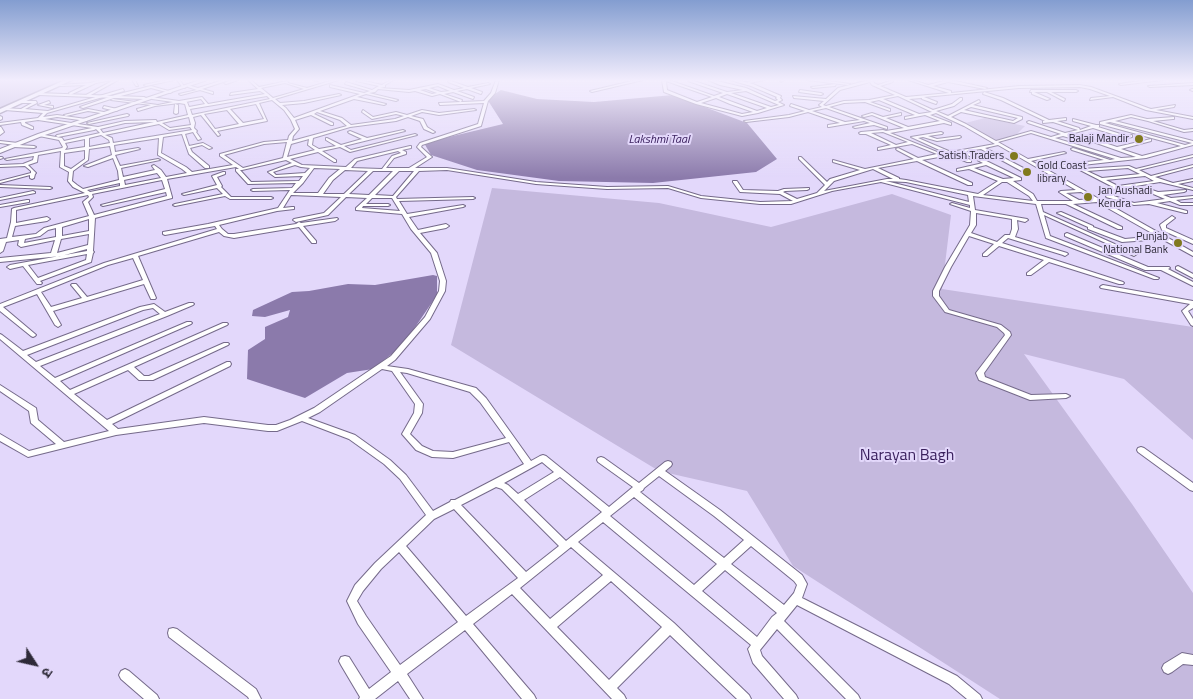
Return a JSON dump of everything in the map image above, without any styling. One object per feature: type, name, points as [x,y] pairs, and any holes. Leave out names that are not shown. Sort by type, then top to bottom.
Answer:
[{"type":"street","points":[[39,119],[45,113]]},
{"type":"street","points":[[0,124],[82,113]]},
{"type":"street","points":[[88,113],[98,116]]},
{"type":"street","points":[[99,113],[107,113]]},
{"type":"street","points":[[56,136],[107,113]]},
{"type":"street","points":[[188,113],[192,126],[199,139]]},
{"type":"street","points":[[134,132],[210,113]]},
{"type":"street","points":[[228,113],[240,125]]},
{"type":"street","points":[[214,130],[266,120],[262,113]]},
{"type":"street","points":[[286,113],[293,120],[297,129],[285,151],[286,160]]},
{"type":"street","points":[[293,120],[316,113]]},
{"type":"street","points":[[320,113],[341,119],[350,126]]},
{"type":"street","points":[[365,113],[372,118],[394,113],[423,120],[425,128],[433,132]]},
{"type":"street","points":[[301,182],[252,183],[239,169],[220,155],[264,142],[289,142],[350,126],[392,120],[417,113]]},
{"type":"street","points":[[431,113],[439,114]]},
{"type":"street","points":[[422,116],[453,113]]},
{"type":"street","points":[[394,198],[414,169],[430,157],[419,147],[421,144],[480,125],[483,113]]},
{"type":"street","points":[[733,113],[742,115],[754,113]]},
{"type":"street","points":[[746,121],[786,117],[802,113]]},
{"type":"street","points":[[813,113],[844,123]]},
{"type":"street","points":[[845,113],[865,119],[903,139],[941,154]]},
{"type":"street","points":[[912,113],[918,115]]},
{"type":"street","points":[[917,126],[905,119],[930,113]]},
{"type":"street","points":[[939,113],[1028,160],[1193,254]]},
{"type":"street","points":[[948,117],[960,113]]},
{"type":"street","points":[[965,113],[1014,122],[1021,118],[999,113]]},
{"type":"street","points":[[985,113],[992,114]]},
{"type":"street","points":[[1029,113],[1039,118],[1110,137]]},
{"type":"street","points":[[1162,113],[1193,118]]},
{"type":"street","points":[[202,114],[218,135]]},
{"type":"street","points":[[312,114],[332,124]]},
{"type":"street","points":[[829,126],[900,114]]},
{"type":"street","points":[[924,114],[950,124]]},
{"type":"street","points":[[0,151],[71,125],[127,115]]},
{"type":"street","points":[[62,116],[86,123],[111,139],[113,155],[119,167],[123,187]]},
{"type":"street","points":[[1185,146],[1101,123],[1131,116],[1184,131],[1193,130]]},
{"type":"street","points":[[1128,125],[1147,120],[1178,116]]},
{"type":"street","points":[[1034,123],[1064,117],[1039,118]]},
{"type":"street","points":[[882,118],[906,127]]},
{"type":"street","points":[[39,119],[71,125]]},
{"type":"street","points":[[1074,120],[1129,136],[1102,143],[1087,141]]},
{"type":"street","points":[[1109,120],[1193,143]]},
{"type":"street","points":[[23,121],[23,124],[32,128]]},
{"type":"street","points":[[873,136],[906,127],[943,122]]},
{"type":"street","points":[[1029,122],[1078,139],[1102,143],[1143,158]]},
{"type":"street","points":[[100,131],[129,126],[160,124]]},
{"type":"street","points":[[160,124],[159,131],[156,134],[160,137],[159,154],[189,170],[191,174]]},
{"type":"street","points":[[40,136],[81,134],[129,126],[160,124],[169,130],[192,126]]},
{"type":"street","points":[[855,127],[873,124]]},
{"type":"street","points":[[923,125],[953,138]]},
{"type":"street","points":[[63,142],[87,138],[100,131],[122,126]]},
{"type":"street","points":[[129,126],[134,132],[143,163]]},
{"type":"street","points":[[818,194],[827,184],[864,170],[997,143],[1044,127],[1060,126],[1074,131]]},
{"type":"street","points":[[1050,138],[1095,126]]},
{"type":"street","points":[[0,128],[2,132],[0,134]]},
{"type":"street","points":[[890,132],[880,130],[863,132],[970,184]]},
{"type":"street","points":[[7,160],[36,154],[88,149],[195,131]]},
{"type":"street","points":[[224,195],[218,187],[220,185],[214,176],[403,131]]},
{"type":"street","points":[[350,132],[367,140]]},
{"type":"street","points":[[1031,132],[1121,160]]},
{"type":"street","points":[[183,133],[188,147],[196,160],[206,167]]},
{"type":"street","points":[[903,139],[940,133]]},
{"type":"street","points":[[327,139],[340,147],[352,151],[415,135]]},
{"type":"street","points":[[56,136],[63,142],[62,167],[71,171]]},
{"type":"street","points":[[383,136],[393,141]]},
{"type":"street","points":[[924,136],[937,140],[959,137]]},
{"type":"street","points":[[1079,146],[1095,136]]},
{"type":"street","points":[[311,137],[309,144],[334,161]]},
{"type":"street","points":[[913,137],[969,161]]},
{"type":"street","points":[[87,138],[88,149],[86,159],[71,171],[70,181],[90,194]]},
{"type":"street","points":[[1118,149],[1150,140]]},
{"type":"street","points":[[1087,141],[1119,155]]},
{"type":"street","points":[[0,142],[34,147]]},
{"type":"street","points":[[879,149],[912,143]]},
{"type":"street","points":[[1041,168],[1143,158],[1193,143]]},
{"type":"street","points":[[188,147],[204,144],[210,148]]},
{"type":"street","points":[[1055,144],[1111,161]]},
{"type":"street","points":[[320,194],[331,179],[356,160],[410,147]]},
{"type":"street","points":[[980,147],[1029,174]]},
{"type":"street","points":[[86,166],[113,155],[138,149]]},
{"type":"street","points":[[382,170],[393,158],[404,152],[399,150]]},
{"type":"street","points":[[961,151],[1019,179],[1005,180],[979,196],[972,203]]},
{"type":"street","points":[[1028,160],[1064,153]]},
{"type":"street","points":[[0,166],[23,165],[35,161],[36,154]]},
{"type":"street","points":[[1111,174],[1138,171],[1193,156]]},
{"type":"street","points":[[800,158],[827,184]]},
{"type":"street","points":[[119,167],[158,160]]},
{"type":"street","points":[[286,160],[294,164],[313,167],[345,169],[455,170],[526,181],[580,186],[668,187],[701,197],[779,204],[797,202],[818,194],[878,181],[902,180]]},
{"type":"street","points":[[835,161],[864,170]]},
{"type":"street","points":[[958,170],[988,163]]},
{"type":"street","points":[[294,164],[270,172],[275,176],[308,174]]},
{"type":"street","points":[[0,182],[33,176],[32,169],[23,165]]},
{"type":"street","points":[[1071,165],[1117,187]]},
{"type":"street","points":[[4,241],[38,235],[44,229],[168,198],[170,196],[164,178],[154,166]]},
{"type":"street","points":[[1101,179],[1149,176],[1193,166]]},
{"type":"street","points":[[277,210],[282,208],[292,191],[313,167]]},
{"type":"street","points":[[1082,170],[1126,167],[1160,181],[1193,189]]},
{"type":"street","points":[[873,168],[934,192]]},
{"type":"street","points":[[971,168],[1005,180],[1031,195],[1045,214],[1047,236],[1156,278]]},
{"type":"street","points":[[0,251],[14,225],[14,209],[164,178],[239,169]]},
{"type":"street","points":[[965,169],[987,178]]},
{"type":"street","points":[[165,233],[219,227],[231,236],[326,214],[372,170]]},
{"type":"street","points":[[397,170],[358,210],[405,214],[431,212],[462,206]]},
{"type":"street","points":[[83,190],[159,171]]},
{"type":"street","points":[[1175,184],[1193,180]]},
{"type":"street","points":[[878,181],[934,192]]},
{"type":"street","points":[[1160,181],[1101,190],[1131,204],[1193,197]]},
{"type":"street","points":[[735,182],[742,191],[778,193],[797,202]]},
{"type":"street","points":[[136,184],[142,195]]},
{"type":"street","points":[[907,185],[1025,220]]},
{"type":"street","points":[[0,186],[50,188]]},
{"type":"street","points":[[184,194],[218,187]]},
{"type":"street","points":[[112,189],[116,202]]},
{"type":"street","points":[[1146,189],[1180,204],[1193,204]]},
{"type":"street","points":[[103,205],[168,190]]},
{"type":"street","points":[[253,190],[394,198],[473,198]]},
{"type":"street","points":[[778,193],[784,190],[806,190]]},
{"type":"street","points":[[1078,202],[1060,192],[1082,191]]},
{"type":"street","points":[[1156,194],[1184,191]]},
{"type":"street","points":[[0,198],[33,192]]},
{"type":"street","points":[[762,192],[779,204]]},
{"type":"street","points":[[934,192],[930,196],[936,199],[972,203]]},
{"type":"street","points":[[36,280],[89,261],[92,217],[85,202],[91,197],[90,194]]},
{"type":"street","points":[[305,200],[312,194]]},
{"type":"street","points":[[175,205],[224,195],[232,198],[271,198]]},
{"type":"street","points":[[979,196],[1037,202],[1067,203],[1099,200]]},
{"type":"street","points":[[1094,197],[1112,196]]},
{"type":"street","points":[[0,206],[50,197]]},
{"type":"street","points":[[0,437],[28,454],[116,432],[204,420],[277,428],[302,418],[382,367],[409,341],[428,318],[442,291],[443,281],[434,253],[394,198]]},
{"type":"street","points":[[427,199],[426,206],[431,212]]},
{"type":"street","points":[[1149,202],[1185,212]]},
{"type":"street","points":[[972,203],[974,220],[935,294],[947,311],[999,326],[1007,332],[1008,336],[979,375],[1030,398],[1066,396]]},
{"type":"street","points":[[1067,203],[1078,210],[1120,228]]},
{"type":"street","points":[[363,205],[388,206]]},
{"type":"street","points":[[33,335],[0,307],[106,264],[219,227],[277,210],[292,208]]},
{"type":"street","points":[[1045,214],[1078,210]]},
{"type":"street","points":[[1059,213],[1124,242],[1163,237]]},
{"type":"street","points":[[1045,214],[1134,254]]},
{"type":"street","points":[[298,222],[336,218]]},
{"type":"street","points":[[1012,237],[1015,229],[1014,218]]},
{"type":"street","points":[[1172,218],[1163,225],[1164,229],[1193,242]]},
{"type":"street","points":[[14,225],[47,219]]},
{"type":"street","points":[[298,222],[314,242]]},
{"type":"street","points":[[1053,239],[1106,222]]},
{"type":"street","points":[[53,255],[59,238],[59,225]]},
{"type":"street","points":[[417,232],[446,226]]},
{"type":"street","points":[[22,238],[21,245],[92,232]]},
{"type":"street","points":[[967,234],[1121,283]]},
{"type":"street","points":[[1067,235],[1147,269],[1165,268],[1193,284]]},
{"type":"street","points":[[985,255],[1006,236],[1064,254]]},
{"type":"street","points":[[0,260],[91,249]]},
{"type":"street","points":[[10,268],[91,249]]},
{"type":"street","points":[[135,255],[153,298]]},
{"type":"street","points":[[1029,274],[1048,260]]},
{"type":"street","points":[[25,265],[36,280],[58,325]]},
{"type":"street","points":[[1178,268],[1193,276]]},
{"type":"street","points":[[49,310],[146,281]]},
{"type":"street","points":[[74,285],[85,298]]},
{"type":"street","points":[[1103,287],[1193,304]]},
{"type":"street","points":[[0,299],[14,301]]},
{"type":"street","points":[[36,365],[191,304]]},
{"type":"street","points":[[1193,304],[1185,311],[1193,324]]},
{"type":"street","points":[[22,354],[142,308],[154,306],[165,315]]},
{"type":"street","points":[[54,381],[188,323]]},
{"type":"street","points":[[69,394],[225,324]]},
{"type":"street","points":[[0,336],[116,432]]},
{"type":"street","points":[[129,367],[142,378],[150,378],[226,344]]},
{"type":"street","points":[[106,424],[226,364]]},
{"type":"street","points":[[382,367],[473,390],[484,400],[529,464]]},
{"type":"street","points":[[394,369],[419,404],[418,413],[406,434],[419,448],[432,454],[453,455],[511,439]]},
{"type":"street","points":[[0,387],[34,410],[34,421],[62,446]]},
{"type":"street","points":[[302,418],[352,437],[387,462],[403,477],[431,516]]},
{"type":"street","points":[[1140,450],[1193,488]]},
{"type":"street","points":[[417,699],[362,620],[352,601],[358,588],[431,516],[543,458],[757,643]]},
{"type":"street","points":[[600,460],[723,564],[780,617],[854,699]]},
{"type":"street","points":[[345,662],[366,698],[526,578],[668,464]]},
{"type":"street","points":[[659,471],[751,540],[798,578],[802,584],[801,590],[795,599],[757,643],[754,654],[792,699]]},
{"type":"street","points":[[518,499],[561,472]]},
{"type":"street","points":[[496,483],[502,485],[569,544],[611,575],[670,627],[745,699]]},
{"type":"street","points":[[454,503],[526,578]]},
{"type":"street","points":[[695,591],[751,540]]},
{"type":"street","points":[[400,546],[530,699]]},
{"type":"street","points":[[550,626],[611,575]]},
{"type":"street","points":[[513,588],[620,699]]},
{"type":"street","points":[[795,599],[953,680],[976,699]]},
{"type":"street","points":[[609,688],[670,627]]},
{"type":"street","points":[[173,634],[252,693],[255,699]]},
{"type":"street","points":[[1168,668],[1182,658],[1193,660]]},
{"type":"street","points":[[125,675],[153,699]]},
{"type":"green space","points":[[985,118],[1025,126],[1017,134],[996,141],[965,123]]},
{"type":"green space","name":"Narayan Bagh","points":[[492,188],[659,203],[771,227],[892,194],[951,215],[942,289],[1193,327],[1193,440],[1124,379],[1024,354],[1132,504],[1193,593],[1193,699],[1000,699],[793,566],[747,491],[659,471],[451,345]]},
{"type":"water","name":"Lakshmi Taal","points":[[496,113],[720,113],[747,123],[777,159],[756,172],[653,183],[559,181],[477,170],[431,155],[424,143],[503,124]]},
{"type":"water","points":[[433,275],[437,276],[437,295],[403,345],[373,369],[347,373],[305,398],[247,379],[248,350],[265,339],[265,327],[288,317],[290,310],[265,317],[252,316],[253,310],[292,292],[348,284],[375,285]]},
{"type":"place","name":"Balaji Mandir","points":[[1139,139]]},
{"type":"place","name":"Satish Traders","points":[[1014,156]]},
{"type":"place","name":"Gold Coast library","points":[[1027,172]]},
{"type":"place","name":"Jan Aushadi Kendra","points":[[1088,197]]},
{"type":"place","name":"Punjab National Bank","points":[[1178,243]]}]
